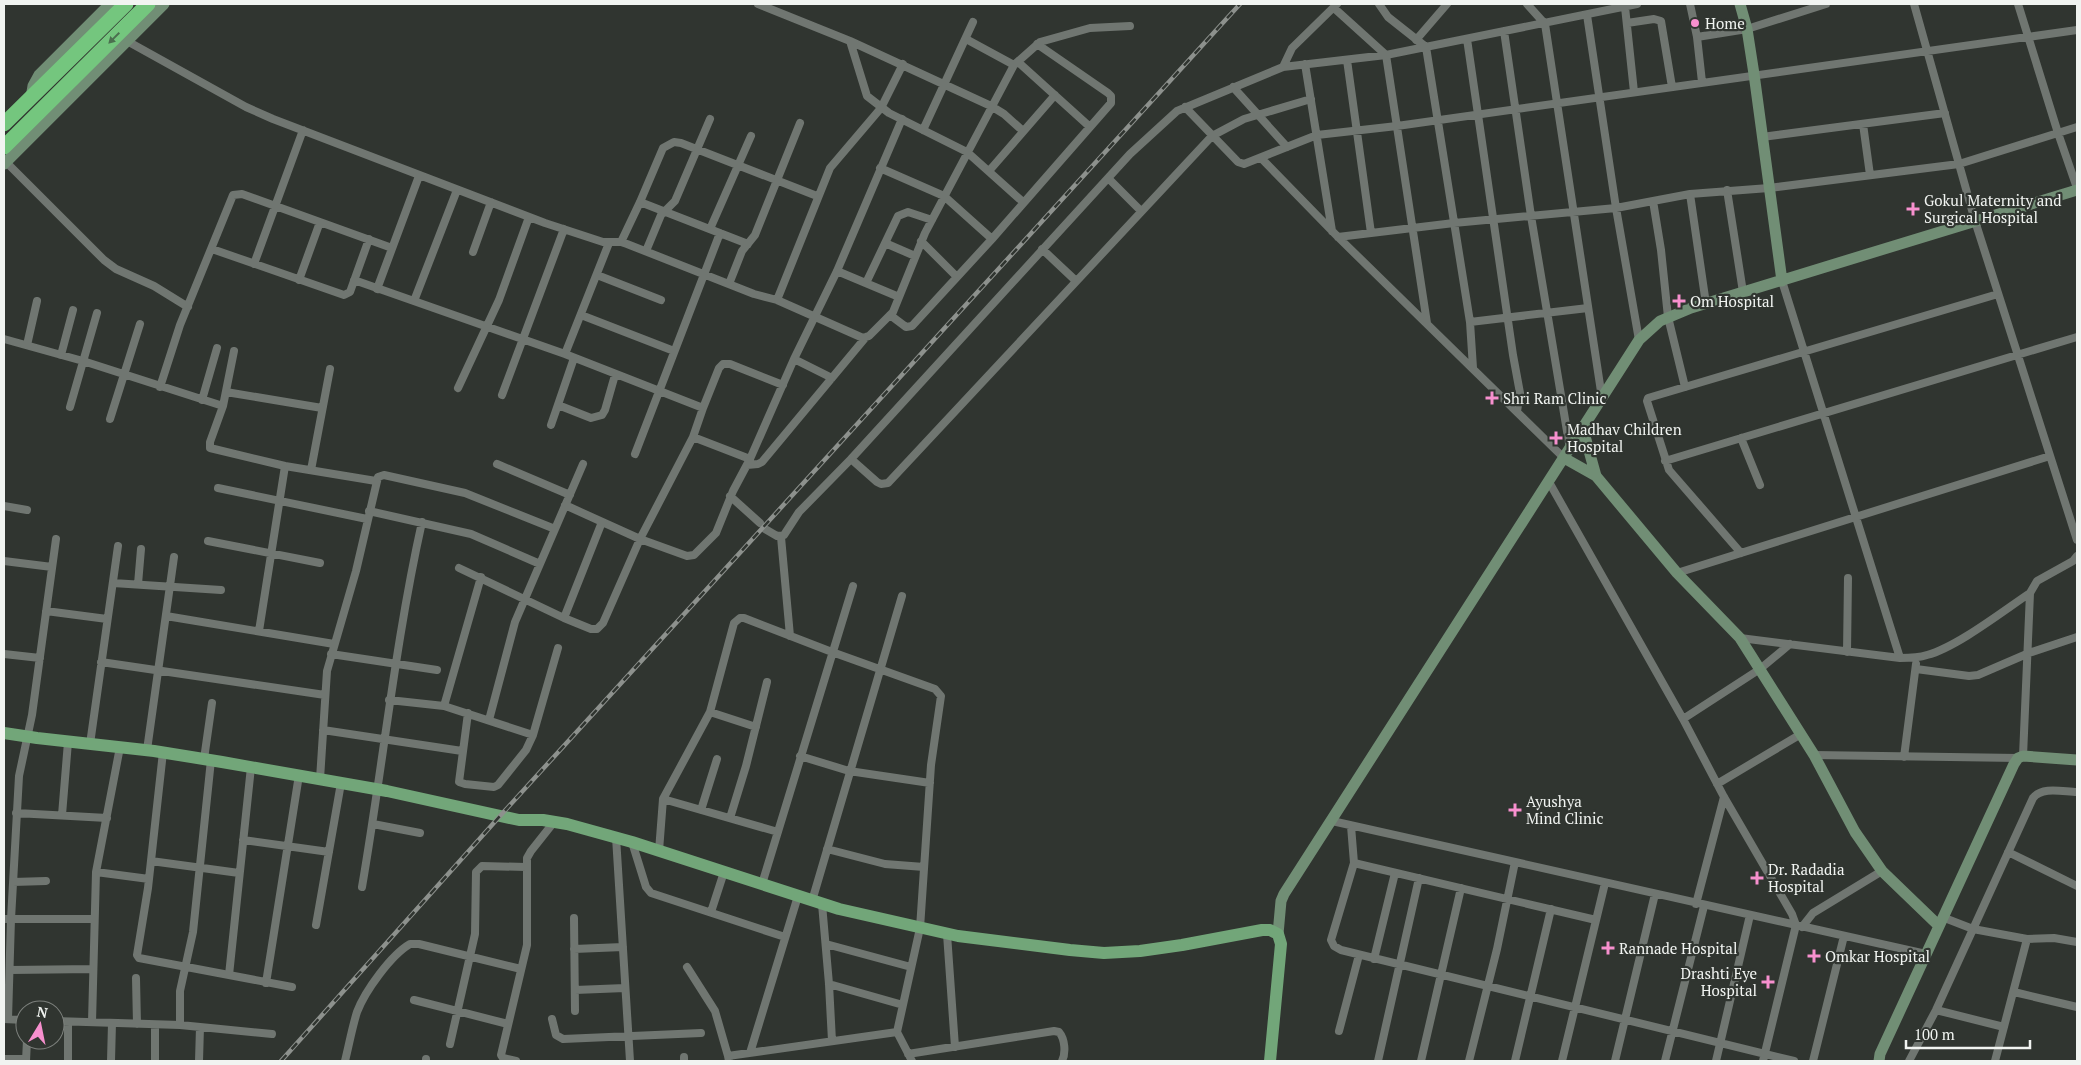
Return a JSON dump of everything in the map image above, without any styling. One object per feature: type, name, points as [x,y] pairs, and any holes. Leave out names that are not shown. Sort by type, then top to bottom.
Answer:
[{"type":"highway","points":[[4,124],[126,4]]},
{"type":"highway","points":[[4,158],[148,4]]},
{"type":"main road","points":[[4,733],[207,759],[456,805],[519,820],[554,822],[616,837],[817,902],[947,934],[1104,953],[1140,951],[1270,930],[1278,934],[1281,944],[1270,1061]]},
{"type":"street","points":[[31,98],[33,86],[39,75],[110,4]]},
{"type":"street","points":[[164,4],[4,158],[104,260],[116,268],[154,286],[187,310]]},
{"type":"street","points":[[758,4],[903,64],[991,106],[1004,114],[1023,131]]},
{"type":"street","points":[[1379,4],[1388,17],[1426,47],[1470,322],[1473,368]]},
{"type":"street","points":[[1416,40],[1448,4]]},
{"type":"street","points":[[1527,4],[1545,24],[1602,399]]},
{"type":"street","points":[[790,636],[783,536],[799,512],[851,459],[1130,154],[1177,111],[1185,106],[1283,67],[1386,55],[1637,4]]},
{"type":"street","points":[[1690,4],[1697,37],[1702,82]]},
{"type":"street","points":[[1740,4],[1747,29],[1754,74],[1782,281],[1900,658]]},
{"type":"street","points":[[1697,37],[1747,29],[1826,4]]},
{"type":"street","points":[[1914,4],[1975,221],[2077,540]]},
{"type":"street","points":[[1278,934],[1281,901],[1284,894],[1639,340],[1660,321],[1668,317],[2077,189],[2018,4]]},
{"type":"street","points":[[1283,67],[1292,48],[1336,6],[1386,55],[1427,323]]},
{"type":"street","points":[[1625,7],[1634,92]]},
{"type":"street","points":[[1587,14],[1616,208],[1639,340]]},
{"type":"street","points":[[1627,23],[1654,19],[1661,21],[1672,87]]},
{"type":"street","points":[[923,130],[973,22]]},
{"type":"street","points":[[693,437],[748,462],[758,464],[762,462],[866,337],[890,316],[921,241],[991,106],[1016,64],[1037,44],[1082,30],[1130,26]]},
{"type":"street","points":[[1185,106],[1238,162],[1249,163],[1317,136],[2077,30]]},
{"type":"street","points":[[1504,32],[1567,453]]},
{"type":"street","points":[[966,39],[1016,64],[1055,95],[1090,127]]},
{"type":"street","points":[[1467,39],[1520,393],[1517,411]]},
{"type":"street","points":[[127,40],[246,107],[303,130],[529,217],[609,243],[621,242],[646,251],[729,284],[777,300],[858,336],[866,337]]},
{"type":"street","points":[[850,41],[865,93],[881,108],[967,152],[1023,202]]},
{"type":"street","points":[[890,316],[906,327],[912,326],[992,239],[1108,107],[1112,100],[1111,96],[1037,44]]},
{"type":"street","points":[[1347,60],[1371,233]]},
{"type":"street","points":[[777,300],[817,196],[833,163],[881,108],[903,64]]},
{"type":"street","points":[[1305,64],[1332,230]]},
{"type":"street","points":[[1232,87],[1287,147]]},
{"type":"street","points":[[989,171],[1055,95]]},
{"type":"street","points":[[851,459],[877,482],[881,484],[888,483],[1075,280],[1212,136],[1239,121],[1311,99]]},
{"type":"street","points":[[1762,136],[1945,113]]},
{"type":"street","points":[[646,251],[664,212],[675,201],[710,119]]},
{"type":"street","points":[[566,505],[640,539],[687,556],[694,555],[714,537],[730,496],[748,462],[814,316],[837,271],[902,119]]},
{"type":"street","points":[[729,284],[740,255],[755,235],[800,123]]},
{"type":"street","points":[[1863,124],[1870,176]]},
{"type":"street","points":[[1338,237],[1454,222],[1616,208],[1690,194],[1769,188],[1959,164],[2077,127]]},
{"type":"street","points":[[254,264],[303,130]]},
{"type":"street","points":[[710,230],[751,136]]},
{"type":"street","points":[[621,242],[663,148],[674,142],[817,196]]},
{"type":"street","points":[[1261,158],[1338,237],[1517,411],[1596,476],[1677,573],[1740,638],[1814,755],[1855,832],[1882,871],[1940,921],[2027,939],[2054,938],[2077,942]]},
{"type":"street","points":[[880,168],[944,196],[992,239]]},
{"type":"street","points":[[377,289],[419,176]]},
{"type":"street","points":[[1108,178],[1141,211]]},
{"type":"street","points":[[414,301],[457,190]]},
{"type":"street","points":[[1727,190],[1743,292]]},
{"type":"street","points":[[160,387],[180,325],[232,195],[242,194],[392,248]]},
{"type":"street","points":[[1690,194],[1706,304]]},
{"type":"street","points":[[1652,201],[1661,250],[1668,317],[1684,387]]},
{"type":"street","points":[[473,252],[491,202]]},
{"type":"street","points":[[640,202],[748,244]]},
{"type":"street","points":[[866,283],[898,216],[903,212],[908,212],[932,220]]},
{"type":"street","points":[[458,388],[499,300],[529,217]]},
{"type":"street","points":[[299,280],[320,222]]},
{"type":"street","points":[[502,395],[564,229]]},
{"type":"street","points":[[635,454],[720,233]]},
{"type":"street","points":[[212,249],[344,295],[350,292],[369,240]]},
{"type":"street","points":[[921,241],[956,276]]},
{"type":"street","points":[[565,354],[609,243]]},
{"type":"street","points":[[885,243],[915,256]]},
{"type":"street","points":[[1042,250],[1075,280]]},
{"type":"street","points":[[837,271],[899,297]]},
{"type":"street","points":[[597,275],[661,300]]},
{"type":"street","points":[[354,280],[565,354],[702,408]]},
{"type":"street","points":[[1741,553],[1669,470],[1664,461],[1647,401],[1651,396],[1998,294]]},
{"type":"street","points":[[27,345],[38,301]]},
{"type":"street","points":[[1470,322],[1588,308]]},
{"type":"street","points":[[62,355],[73,310]]},
{"type":"street","points":[[70,407],[97,313]]},
{"type":"street","points":[[581,315],[674,351]]},
{"type":"street","points":[[110,419],[140,324]]},
{"type":"street","points":[[1664,461],[2077,337]]},
{"type":"street","points":[[4,339],[83,361],[223,406]]},
{"type":"street","points":[[202,400],[216,348]]},
{"type":"street","points":[[234,351],[223,406],[210,442],[210,448],[285,466],[376,481]]},
{"type":"street","points":[[551,425],[574,358]]},
{"type":"street","points":[[794,359],[832,378]]},
{"type":"street","points":[[458,568],[564,618],[592,629],[601,627],[640,539],[693,437],[702,408],[719,368],[726,363],[783,385]]},
{"type":"street","points":[[311,470],[330,369]]},
{"type":"street","points":[[558,405],[591,418],[602,415],[615,375]]},
{"type":"street","points":[[226,392],[322,408]]},
{"type":"street","points":[[1583,429],[1596,476]]},
{"type":"street","points":[[1741,438],[1760,485]]},
{"type":"street","points":[[1677,573],[2050,456]]},
{"type":"street","points":[[497,464],[570,495]]},
{"type":"street","points":[[489,720],[508,644],[524,599],[583,464]]},
{"type":"street","points":[[259,631],[285,466]]},
{"type":"street","points":[[320,779],[325,695],[331,654],[356,572],[378,476],[384,475],[465,493],[555,529]]},
{"type":"street","points":[[1549,482],[1683,719],[1724,797],[1799,926]]},
{"type":"street","points":[[218,488],[368,515],[422,522],[471,534],[540,564]]},
{"type":"street","points":[[730,496],[763,526],[783,536]]},
{"type":"street","points":[[4,506],[27,510]]},
{"type":"street","points":[[362,887],[379,790],[389,700],[407,589],[422,522]]},
{"type":"street","points":[[564,618],[602,522]]},
{"type":"street","points":[[6,1019],[10,970],[7,919],[13,882],[19,776],[40,658],[56,539]]},
{"type":"street","points":[[208,541],[320,564]]},
{"type":"street","points":[[90,744],[118,546]]},
{"type":"street","points":[[138,584],[141,549]]},
{"type":"street","points":[[1879,1061],[1880,1054],[1940,921],[2020,757],[2029,654],[2030,593],[2036,581],[2073,561],[2077,556]]},
{"type":"street","points":[[147,750],[174,558]]},
{"type":"street","points":[[4,561],[52,567]]},
{"type":"street","points":[[444,706],[480,577]]},
{"type":"street","points":[[1847,652],[1848,578]]},
{"type":"street","points":[[113,583],[220,590]]},
{"type":"street","points":[[762,884],[853,586]]},
{"type":"street","points":[[1740,638],[1900,658],[1917,657],[1935,652],[1959,639],[2030,593]]},
{"type":"street","points":[[832,1041],[826,944],[817,902],[826,849],[902,596]]},
{"type":"street","points":[[46,611],[108,619]]},
{"type":"street","points":[[166,616],[334,644]]},
{"type":"street","points":[[659,851],[662,799],[710,712],[734,623],[737,620],[744,618],[935,689],[942,696],[930,783],[920,928],[896,1032],[910,1058],[955,1047],[1054,1031],[1059,1032],[1063,1041],[1064,1056],[1062,1061]]},
{"type":"street","points":[[1916,669],[1969,676],[1978,675],[2077,637]]},
{"type":"street","points":[[1683,719],[1760,670],[1790,644]]},
{"type":"street","points":[[468,713],[459,782],[494,787],[498,785],[526,750],[533,735],[558,648]]},
{"type":"street","points":[[4,654],[40,658]]},
{"type":"street","points":[[331,654],[437,670]]},
{"type":"street","points":[[1904,757],[1917,657]]},
{"type":"street","points":[[101,662],[325,695]]},
{"type":"street","points":[[730,818],[767,682]]},
{"type":"street","points":[[389,700],[444,706],[533,735]]},
{"type":"street","points":[[180,1025],[180,991],[193,932],[212,703]]},
{"type":"street","points":[[710,712],[756,726]]},
{"type":"street","points":[[323,730],[462,751]]},
{"type":"street","points":[[1717,784],[1801,734]]},
{"type":"street","points":[[62,815],[68,742]]},
{"type":"street","points":[[92,1022],[96,872],[120,747]]},
{"type":"street","points":[[162,752],[149,879],[137,955],[142,959],[266,983],[292,986]]},
{"type":"street","points":[[1814,755],[2020,757],[2077,760]]},
{"type":"street","points":[[800,756],[849,771],[930,783]]},
{"type":"street","points":[[701,810],[717,759]]},
{"type":"street","points":[[229,975],[251,767]]},
{"type":"street","points":[[266,983],[299,775]]},
{"type":"street","points":[[316,925],[341,783]]},
{"type":"street","points":[[1909,1061],[1936,1010],[2037,793],[2044,791],[2077,792]]},
{"type":"street","points":[[1665,1061],[1724,797]]},
{"type":"street","points":[[662,799],[778,832]]},
{"type":"street","points":[[16,813],[107,818]]},
{"type":"street","points":[[1332,821],[1700,905],[1926,954]]},
{"type":"street","points":[[516,1061],[503,1058],[501,1055],[527,945],[526,867],[531,850],[554,822]]},
{"type":"street","points":[[373,824],[420,833]]},
{"type":"street","points":[[1351,826],[1354,863],[1331,940],[1334,946],[1374,959],[1721,1043],[1764,1058],[1794,1061]]},
{"type":"street","points":[[616,837],[630,1061]]},
{"type":"street","points":[[243,840],[329,852]]},
{"type":"street","points":[[632,842],[648,891],[785,936]]},
{"type":"street","points":[[826,849],[885,864],[924,866]]},
{"type":"street","points":[[2008,852],[2077,886]]},
{"type":"street","points":[[151,861],[239,873]]},
{"type":"street","points":[[1469,1061],[1488,986],[1515,862]]},
{"type":"street","points":[[1354,863],[1596,920]]},
{"type":"street","points":[[450,1044],[476,934],[478,869],[482,866],[526,867]]},
{"type":"street","points":[[4,870],[14,870]]},
{"type":"street","points":[[1764,1058],[1799,926],[1812,913],[1882,871]]},
{"type":"street","points":[[96,872],[149,879]]},
{"type":"street","points":[[711,912],[724,872]]},
{"type":"street","points":[[1374,959],[1395,873]]},
{"type":"street","points":[[1378,1061],[1419,878]]},
{"type":"street","points":[[13,882],[46,881]]},
{"type":"street","points":[[1562,1061],[1605,883]]},
{"type":"street","points":[[1421,1061],[1462,888]]},
{"type":"street","points":[[1615,1061],[1655,894]]},
{"type":"street","points":[[750,1053],[798,896]]},
{"type":"street","points":[[1515,1061],[1532,997],[1551,909]]},
{"type":"street","points":[[1716,1061],[1750,915]]},
{"type":"street","points":[[574,918],[575,1010]]},
{"type":"street","points":[[7,919],[94,919]]},
{"type":"street","points":[[947,934],[955,1047]]},
{"type":"street","points":[[1813,1061],[1844,936]]},
{"type":"street","points":[[1995,1061],[2027,939]]},
{"type":"street","points":[[345,1061],[358,1010],[367,992],[404,947],[410,944],[419,944],[521,969]]},
{"type":"street","points":[[826,944],[912,967]]},
{"type":"street","points":[[574,949],[623,948]]},
{"type":"street","points":[[1339,1031],[1359,955]]},
{"type":"street","points":[[688,967],[715,1010],[729,1059],[750,1053],[896,1032]]},
{"type":"street","points":[[10,970],[93,969]]},
{"type":"street","points":[[136,978],[138,1024]]},
{"type":"street","points":[[829,984],[903,1005]]},
{"type":"street","points":[[574,990],[625,988]]},
{"type":"street","points":[[2014,992],[2077,1007]]},
{"type":"street","points":[[414,1000],[508,1024]]},
{"type":"street","points":[[1936,1010],[2004,1027]]},
{"type":"street","points":[[552,1019],[556,1035],[564,1039],[701,1033]]},
{"type":"street","points":[[65,1022],[180,1025],[272,1034]]},
{"type":"street","points":[[68,1022],[68,1061]]},
{"type":"street","points":[[111,1061],[112,1023]]},
{"type":"street","points":[[155,1025],[155,1061]]},
{"type":"street","points":[[199,1061],[200,1027]]},
{"type":"street","points":[[4,1059],[26,1060]]},
{"type":"railway","points":[[281,1061],[500,816],[1240,4]]},
{"type":"place","name":"Home","points":[[1695,23]]},
{"type":"place","name":"Gokul Maternity and Surgical Hospital","points":[[1913,209]]},
{"type":"place","name":"Om Hospital","points":[[1679,301]]},
{"type":"place","name":"Shri Ram Clinic","points":[[1492,398]]},
{"type":"place","name":"Madhav Children Hospital","points":[[1556,438]]},
{"type":"place","name":"Ayushya Mind Clinic","points":[[1515,810]]},
{"type":"place","name":"Dr. Radadia Hospital","points":[[1757,878]]},
{"type":"place","name":"Rannade Hospital","points":[[1608,948]]},
{"type":"place","name":"Omkar Hospital","points":[[1814,956]]},
{"type":"place","name":"Drashti Eye Hospital","points":[[1768,982]]}]
